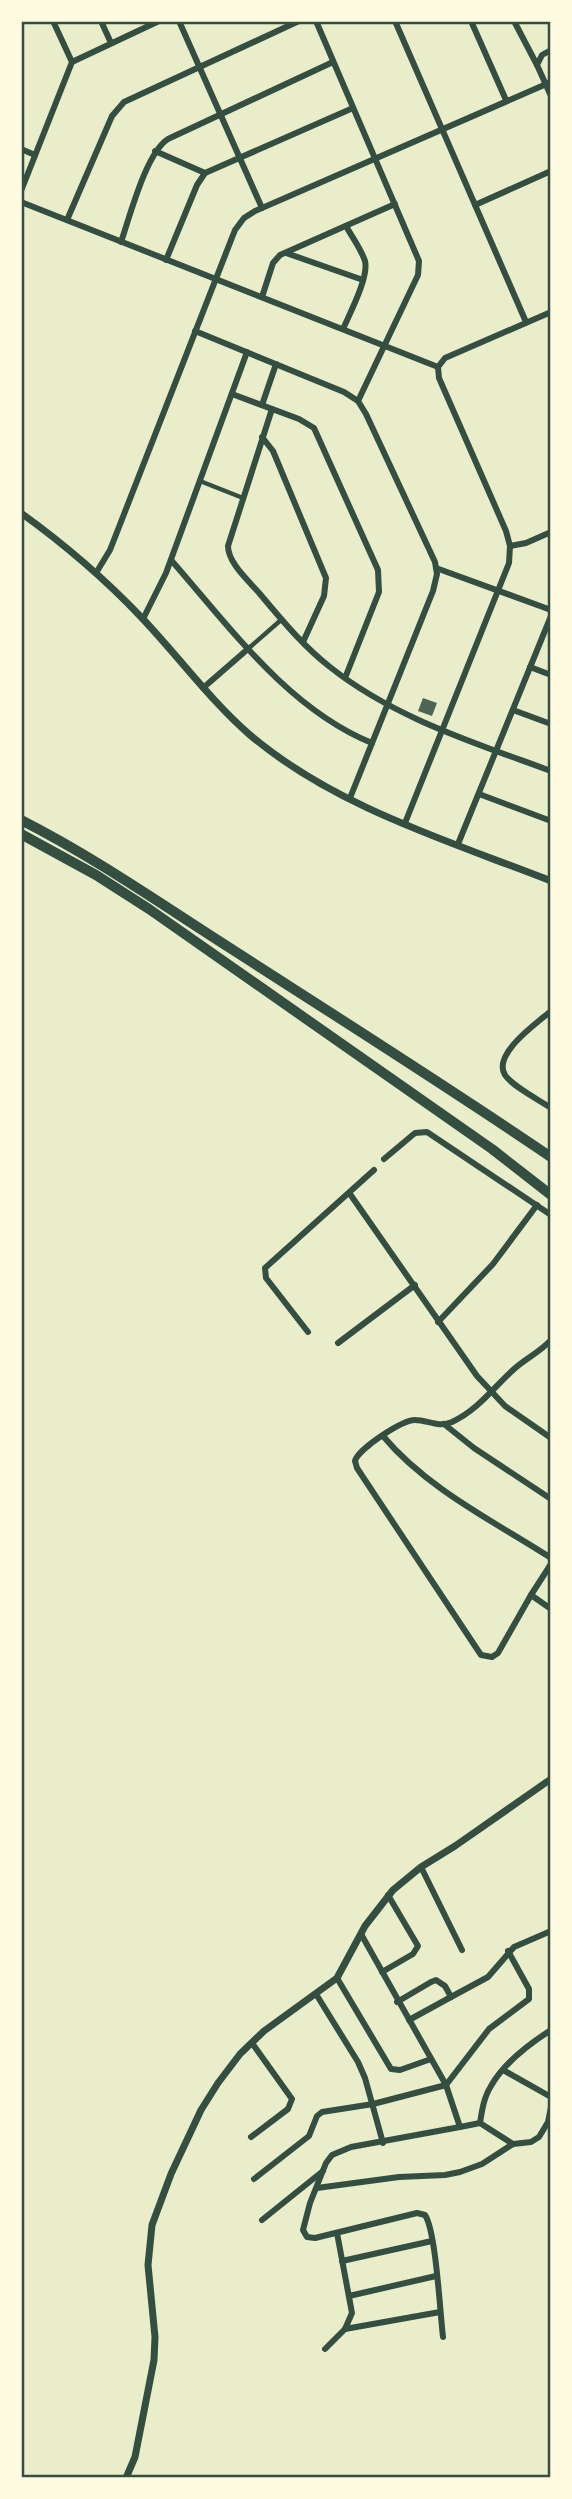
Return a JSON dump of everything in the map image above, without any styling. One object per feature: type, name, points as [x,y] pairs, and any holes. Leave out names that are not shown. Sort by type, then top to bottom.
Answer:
[{"type":"highway","points":[[21,820],[136,885],[551,1157]]},
{"type":"highway","points":[[21,834],[96,875],[149,909],[427,1102],[551,1195]]},
{"type":"street","points":[[53,21],[72,62]]},
{"type":"street","points":[[101,21],[111,43]]},
{"type":"street","points":[[21,191],[72,62],[159,21]]},
{"type":"street","points":[[178,21],[262,208]]},
{"type":"street","points":[[67,220],[112,116],[119,106],[128,99],[299,21]]},
{"type":"street","points":[[316,21],[418,256],[419,271],[358,401]]},
{"type":"street","points":[[395,21],[526,322]]},
{"type":"street","points":[[471,21],[506,100]]},
{"type":"street","points":[[514,21],[548,83],[551,96]]},
{"type":"street","points":[[537,65],[542,55],[551,50]]},
{"type":"street","points":[[121,242],[155,151],[168,139],[333,62]]},
{"type":"street","points":[[96,573],[110,550],[237,225],[249,214],[262,208],[548,83]]},
{"type":"street","points":[[166,260],[197,185],[205,173],[353,108]]},
{"type":"street","points":[[21,149],[35,155]]},
{"type":"street","points":[[155,151],[205,173]]},
{"type":"street","points":[[475,205],[551,171]]},
{"type":"street","points":[[21,202],[438,367]]},
{"type":"street","points":[[262,297],[273,263],[285,253],[395,204]]},
{"type":"street","points":[[343,329],[363,280],[365,260],[346,226]]},
{"type":"street","points":[[285,253],[363,280]]},
{"type":"street","points":[[405,823],[509,563],[510,546],[506,531],[439,378],[438,367],[445,358],[551,312]]},
{"type":"street","points":[[195,331],[344,391],[358,401],[428,544],[436,568],[435,586],[349,798]]},
{"type":"street","points":[[143,619],[171,560],[247,352]]},
{"type":"street","points":[[262,405],[276,364]]},
{"type":"street","points":[[232,394],[305,422],[316,431],[380,576],[379,593],[345,677]]},
{"type":"street","points":[[272,409],[228,552],[281,620],[327,665],[388,705],[442,730],[551,771]]},
{"type":"street","points":[[262,437],[272,451],[326,578],[324,596],[303,642]]},
{"type":"street","points":[[200,481],[244,498]]},
{"type":"street","points":[[21,513],[96,573],[143,619],[203,688],[241,726],[296,769],[349,798],[405,823],[551,881]]},
{"type":"street","points":[[510,546],[526,543],[551,532]]},
{"type":"street","points":[[171,560],[248,648],[285,684],[315,709],[372,743]]},
{"type":"street","points":[[436,568],[551,610]]},
{"type":"street","points":[[458,844],[551,616]]},
{"type":"street","points":[[203,688],[281,620]]},
{"type":"street","points":[[530,667],[551,675]]},
{"type":"street","points":[[513,710],[551,724]]},
{"type":"street","points":[[479,794],[551,821]]},
{"type":"street","points":[[551,1011],[506,1052],[503,1069],[510,1080],[551,1108]]},
{"type":"street","points":[[543,1018],[551,1024]]},
{"type":"street","points":[[384,1159],[415,1133],[426,1132],[551,1215]]},
{"type":"street","points":[[308,1332],[264,1272],[267,1265],[374,1170]]},
{"type":"street","points":[[350,1194],[463,1358],[492,1393],[513,1412],[551,1438]]},
{"type":"street","points":[[438,1322],[493,1264],[537,1205]]},
{"type":"street","points":[[338,1343],[415,1285]]},
{"type":"street","points":[[551,1340],[513,1370],[492,1393],[456,1420],[444,1424],[413,1420],[402,1423],[359,1452],[356,1458],[356,1465],[478,1652],[488,1657],[498,1653],[551,1564]]},
{"type":"street","points":[[444,1424],[474,1448],[551,1499]]},
{"type":"street","points":[[383,1436],[408,1463],[428,1479],[551,1558]]},
{"type":"street","points":[[531,1595],[551,1609]]},
{"type":"street","points":[[125,2478],[135,2457],[154,2360],[154,2318],[148,2264],[152,2225],[171,2174],[201,2110],[218,2083],[252,2043],[285,2014],[337,1978],[361,1934],[388,1895],[421,1867],[551,1780]]},
{"type":"street","points":[[421,1867],[462,1950]]},
{"type":"street","points":[[382,1972],[413,1954],[418,1946],[388,1895]]},
{"type":"street","points":[[408,2021],[488,1977],[514,1947],[551,1931]]},
{"type":"street","points":[[361,1934],[446,2085],[460,2127]]},
{"type":"street","points":[[254,2179],[309,2136],[319,2114],[327,2110],[373,2104],[446,2085],[489,2029],[529,1999],[529,1989],[508,1951]]},
{"type":"street","points":[[337,1978],[391,2069],[400,2070],[431,2059]]},
{"type":"street","points":[[397,2001],[436,1980],[445,1986],[452,1997]]},
{"type":"street","points":[[316,1994],[358,2062],[383,2143]]},
{"type":"street","points":[[480,2123],[490,2087],[503,2070],[551,2030]]},
{"type":"street","points":[[251,2137],[288,2109],[292,2099],[252,2043]]},
{"type":"street","points":[[503,2070],[551,2097]]},
{"type":"street","points":[[317,2188],[399,2176],[460,2172],[482,2164],[513,2144],[531,2142],[538,2137],[549,2121],[551,2107]]},
{"type":"street","points":[[443,2337],[427,2217],[422,2214],[311,2238],[304,2234],[308,2211],[329,2158],[338,2152],[480,2123],[513,2144]]},
{"type":"street","points":[[262,2220],[323,2171]]},
{"type":"street","points":[[325,2349],[345,2329],[352,2313],[337,2233]]},
{"type":"street","points":[[342,2261],[432,2241]]},
{"type":"street","points":[[349,2296],[436,2276]]},
{"type":"street","points":[[345,2329],[440,2312]]},
{"type":"building","points":[[423,698],[437,703],[432,716],[418,711]]}]
